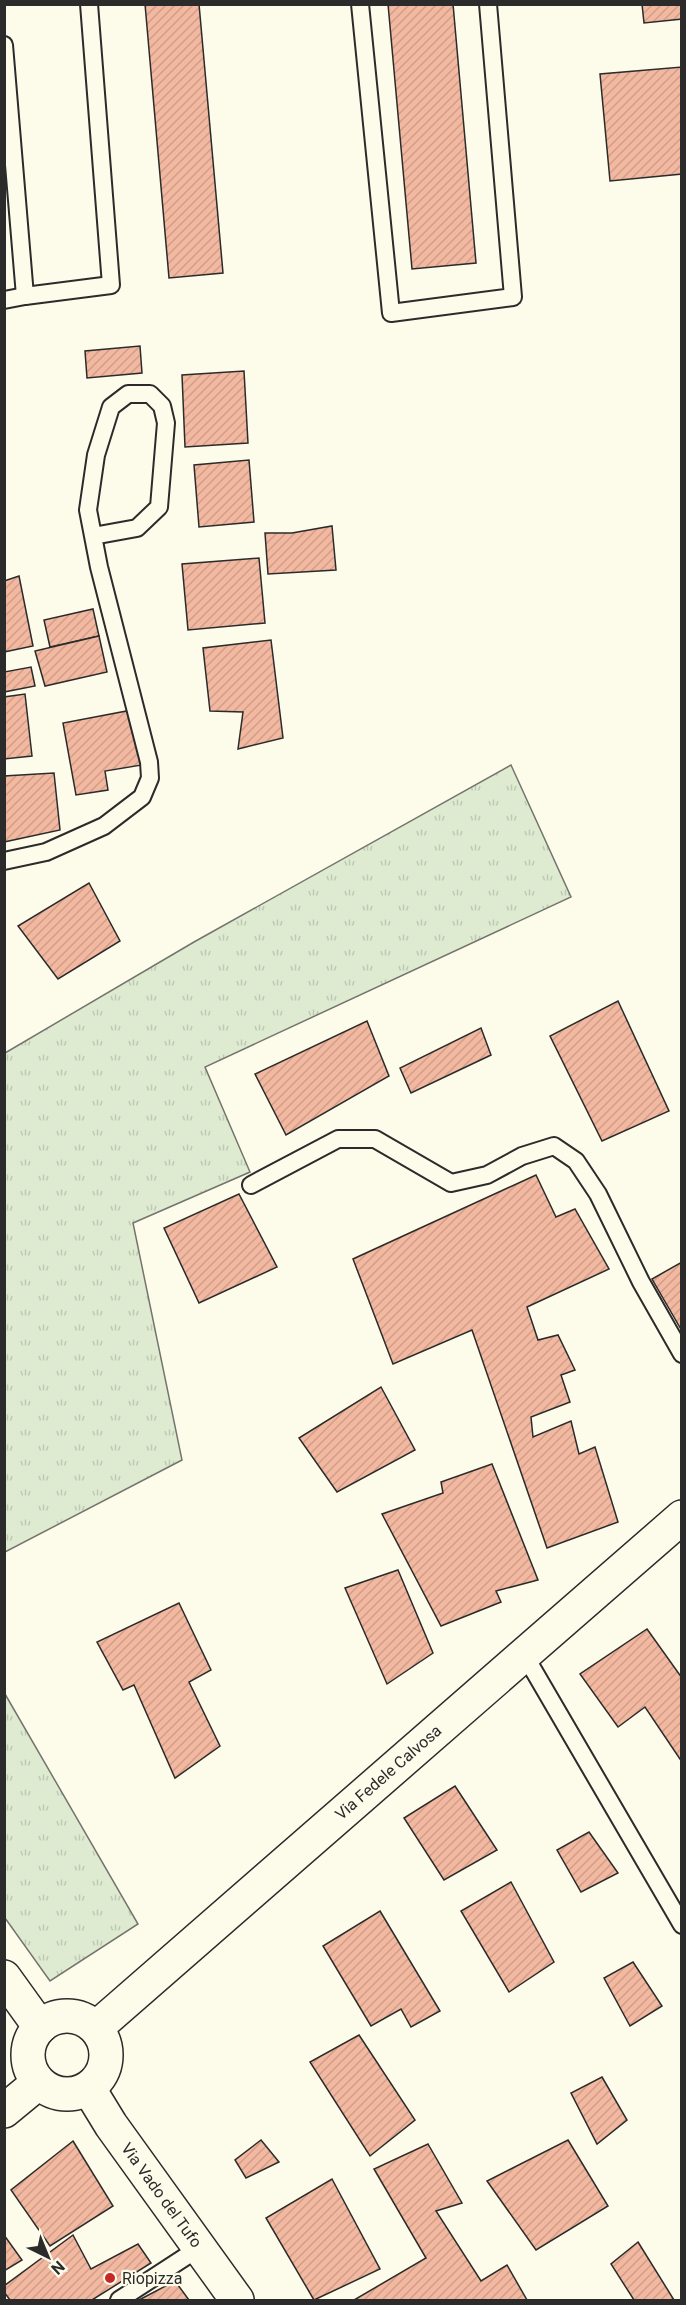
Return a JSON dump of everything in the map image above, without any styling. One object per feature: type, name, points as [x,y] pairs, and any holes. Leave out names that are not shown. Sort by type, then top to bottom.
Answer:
[{"type":"main road","name":"Via Fedele Calvosa","points":[[96,2028],[681,1517]]},
{"type":"main road","points":[[4,1977],[40,2027]]},
{"type":"main road","points":[[62,2016],[80,2018],[96,2028],[106,2048],[107,2060],[98,2081],[89,2089],[76,2094],[62,2095],[38,2083],[31,2073],[28,2049],[32,2037],[40,2027],[62,2016]]},
{"type":"main road","points":[[4,2111],[38,2083]]},
{"type":"main road","name":"Via Vado del Tufo","points":[[89,2089],[111,2126],[237,2301]]},
{"type":"lane","points":[[4,300],[111,285],[89,4]]},
{"type":"lane","points":[[360,4],[392,313],[513,297],[488,4]]},
{"type":"lane","points":[[4,45],[25,296]]},
{"type":"lane","points":[[4,861],[45,852],[104,826],[142,796],[150,778],[149,762],[99,567],[93,536],[88,510],[96,455],[111,406],[128,394],[150,394],[162,406],[166,423],[159,507],[137,528],[93,536]]},
{"type":"lane","points":[[251,1185],[338,1139],[375,1139],[451,1183],[487,1175],[522,1156],[554,1146],[576,1161],[598,1194],[641,1281],[681,1354]]},
{"type":"lane","points":[[524,1654],[681,1925]]},
{"type":"lane","points":[[118,2301],[199,2247]]},
{"type":"green space","points":[[511,765],[571,897],[205,1067],[250,1172],[133,1223],[182,1460],[5,1552],[5,1053],[194,942]]},
{"type":"green space","points":[[5,1694],[138,1924],[50,1981],[5,1918]]},
{"type":"building","points":[[145,4],[199,4],[223,273],[169,278]]},
{"type":"building","points":[[388,4],[453,4],[476,263],[412,269]]},
{"type":"building","points":[[642,4],[682,4],[682,19],[644,23]]},
{"type":"building","points":[[682,67],[682,174],[610,181],[600,74]]},
{"type":"building","points":[[140,346],[142,373],[87,378],[85,351]]},
{"type":"building","points":[[244,371],[248,443],[185,447],[182,375]]},
{"type":"building","points":[[249,460],[254,522],[199,527],[194,465]]},
{"type":"building","points":[[332,526],[336,570],[268,574],[265,533],[292,533]]},
{"type":"building","points":[[259,558],[265,623],[188,630],[182,564]]},
{"type":"building","points":[[19,576],[33,646],[4,652],[4,581]]},
{"type":"building","points":[[93,609],[99,636],[50,647],[44,620]]},
{"type":"building","points":[[99,636],[107,672],[45,686],[35,651]]},
{"type":"building","points":[[271,640],[283,738],[238,749],[243,712],[210,711],[203,648]]},
{"type":"building","points":[[31,667],[35,686],[4,692],[4,672]]},
{"type":"building","points":[[25,694],[32,756],[4,759],[4,697]]},
{"type":"building","points":[[132,710],[142,765],[105,771],[108,790],[76,795],[63,723]]},
{"type":"building","points":[[54,773],[60,830],[4,842],[4,776]]},
{"type":"building","points":[[89,883],[120,941],[58,979],[18,926]]},
{"type":"building","points":[[618,1001],[669,1111],[602,1141],[550,1036]]},
{"type":"building","points":[[367,1021],[389,1076],[286,1135],[255,1074]]},
{"type":"building","points":[[481,1028],[491,1055],[411,1093],[400,1068]]},
{"type":"building","points":[[536,1175],[556,1217],[575,1209],[609,1269],[527,1307],[538,1340],[558,1335],[575,1370],[561,1375],[570,1402],[531,1417],[533,1437],[571,1421],[579,1454],[595,1447],[618,1522],[547,1548],[472,1330],[393,1364],[353,1259]]},
{"type":"building","points":[[239,1194],[277,1267],[199,1303],[164,1228]]},
{"type":"building","points":[[682,1262],[682,1331],[652,1279]]},
{"type":"building","points":[[381,1387],[415,1450],[337,1492],[299,1438]]},
{"type":"building","points":[[492,1464],[538,1580],[496,1591],[501,1602],[441,1626],[382,1514],[443,1493],[441,1482]]},
{"type":"building","points":[[398,1570],[433,1653],[387,1684],[345,1588]]},
{"type":"building","points":[[179,1603],[211,1670],[189,1682],[220,1746],[175,1778],[134,1685],[123,1690],[97,1642]]},
{"type":"building","points":[[647,1629],[682,1678],[682,1762],[645,1707],[618,1727],[580,1674]]},
{"type":"building","points":[[455,1786],[497,1850],[444,1880],[404,1818]]},
{"type":"building","points":[[589,1832],[618,1873],[581,1892],[557,1850]]},
{"type":"building","points":[[511,1882],[554,1962],[509,1992],[461,1911]]},
{"type":"building","points":[[380,1911],[440,2011],[411,2027],[401,2009],[371,2026],[323,1946]]},
{"type":"building","points":[[633,1962],[662,2006],[630,2026],[604,1978]]},
{"type":"building","points":[[359,2035],[415,2120],[370,2156],[310,2062]]},
{"type":"building","points":[[602,2077],[627,2120],[597,2144],[571,2093]]},
{"type":"building","points":[[261,2140],[279,2162],[246,2178],[235,2160]]},
{"type":"building","points":[[568,2140],[608,2206],[536,2250],[487,2181]]},
{"type":"building","points":[[73,2141],[113,2206],[50,2246],[11,2190]]},
{"type":"building","points":[[428,2144],[462,2203],[436,2211],[481,2281],[507,2265],[527,2300],[354,2300],[426,2258],[374,2169]]},
{"type":"building","points":[[332,2179],[380,2269],[314,2300],[266,2218]]},
{"type":"building","points":[[4,2235],[22,2260],[4,2271]]},
{"type":"building","points":[[73,2235],[91,2269],[138,2244],[151,2263],[92,2300],[10,2300],[4,2292],[4,2286]]},
{"type":"building","points":[[638,2242],[674,2300],[634,2300],[611,2264]]},
{"type":"building","points":[[175,2281],[189,2300],[139,2300]]},
{"type":"place","name":"Riopizza","points":[[110,2278]]}]
